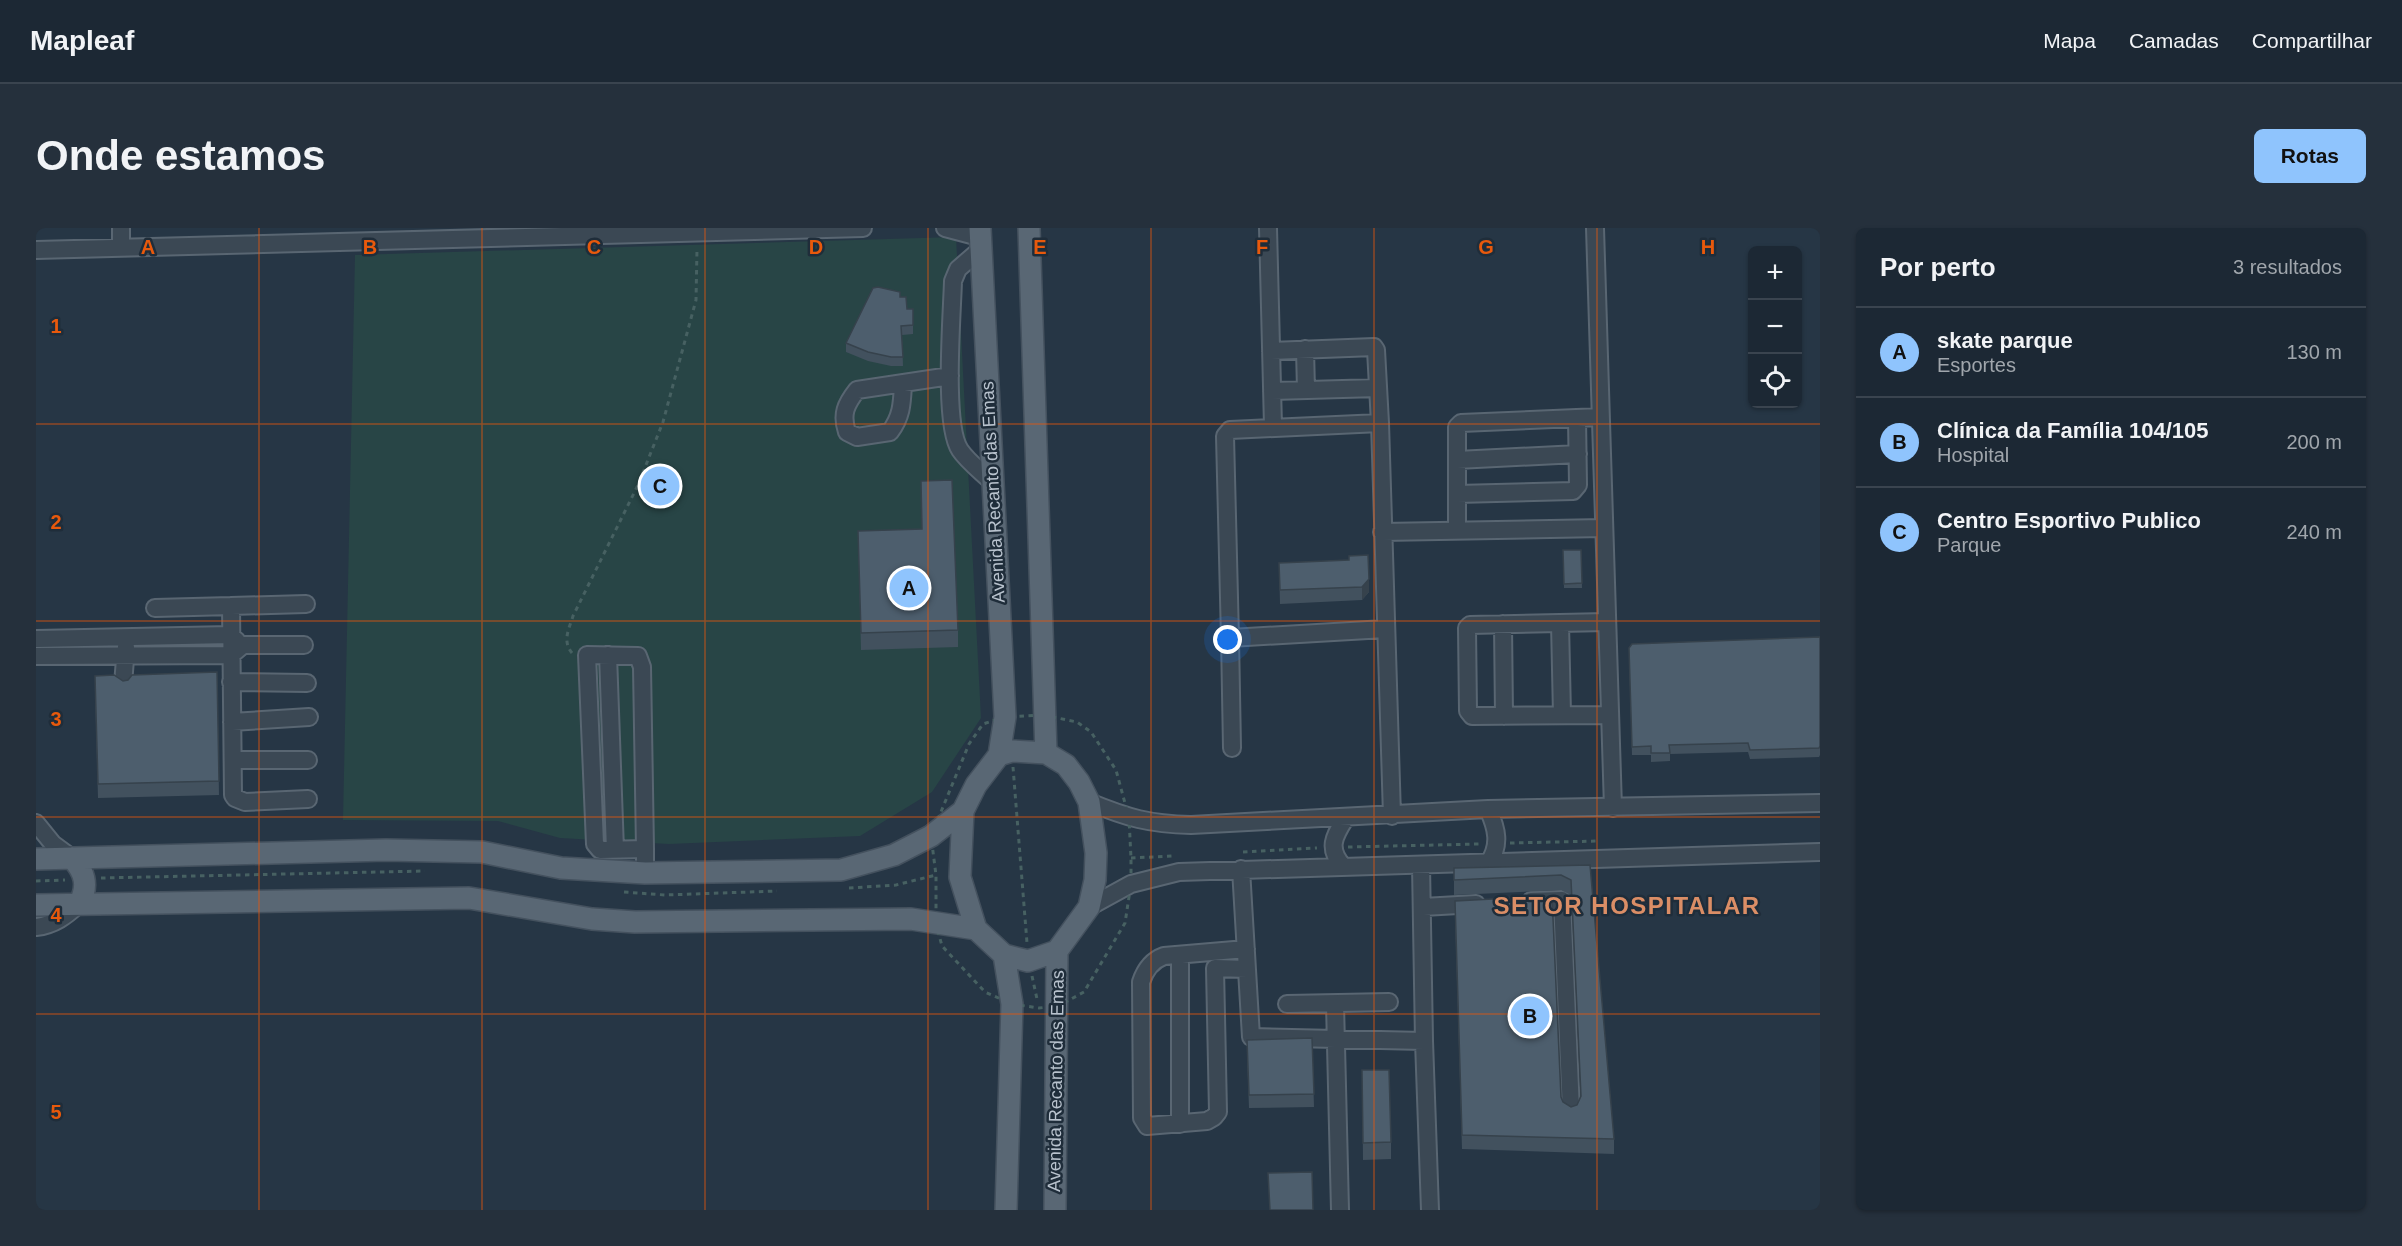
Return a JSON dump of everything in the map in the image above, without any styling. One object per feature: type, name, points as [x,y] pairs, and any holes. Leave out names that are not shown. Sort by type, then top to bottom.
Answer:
[{"type":"main road","points":[[1033,229],[1043,715],[1046,753]]},
{"type":"main road","name":"Avenida Recanto das Emas","points":[[980,238],[1005,753]]},
{"type":"main road","points":[[1005,753],[1046,753],[1066,765],[1089,802],[1096,853],[1095,880],[1089,907],[1057,951],[1028,961],[1004,956],[976,929],[960,877],[963,811],[976,785],[1005,753]]},
{"type":"main road","points":[[36,859],[386,850],[482,852],[561,868],[645,873],[841,870],[894,855],[931,836],[963,811]]},
{"type":"main road","points":[[72,858],[85,879],[83,896],[79,904]]},
{"type":"main road","points":[[36,905],[469,898],[592,919],[635,922],[911,919],[976,929]]},
{"type":"main road","name":"Avenida Recanto das Emas","points":[[1055,1210],[1057,951]]},
{"type":"main road","points":[[1004,956],[1012,1004],[1007,1210]]},
{"type":"street","points":[[121,228],[121,247]]},
{"type":"street","points":[[36,250],[121,247],[232,236],[697,232],[863,228]]},
{"type":"street","points":[[945,228],[980,238],[958,269],[953,281],[950,376],[952,422],[959,450],[993,483]]},
{"type":"street","points":[[1268,228],[1273,426]]},
{"type":"street","points":[[1594,228],[1613,808]]},
{"type":"street","points":[[1271,351],[1374,347],[1376,350],[1392,816]]},
{"type":"street","points":[[1305,349],[1306,390]]},
{"type":"street","points":[[903,384],[950,376]]},
{"type":"street","points":[[1272,391],[1378,388]]},
{"type":"street","points":[[1457,531],[1456,427],[1461,423],[1600,417]]},
{"type":"street","points":[[1457,494],[1573,491],[1578,485],[1578,418]]},
{"type":"street","points":[[1232,748],[1225,436],[1230,430],[1237,428],[1380,423]]},
{"type":"street","points":[[1457,460],[1578,454]]},
{"type":"street","points":[[1383,532],[1604,528]]},
{"type":"street","points":[[155,608],[306,604]]},
{"type":"street","points":[[231,606],[234,645],[231,682],[233,795],[239,801],[245,802],[308,799]]},
{"type":"street","points":[[1607,622],[1470,625],[1467,628],[1468,711],[1472,716],[1610,715]]},
{"type":"street","points":[[1560,623],[1562,715]]},
{"type":"street","points":[[1503,624],[1504,716]]},
{"type":"street","points":[[1230,638],[1385,629]]},
{"type":"street","points":[[123,684],[127,637]]},
{"type":"street","points":[[36,639],[127,637],[234,645],[304,645]]},
{"type":"street","points":[[36,656],[125,656],[234,645]]},
{"type":"street","points":[[645,849],[600,850],[595,844],[587,655],[638,656],[641,661],[645,849],[645,873]]},
{"type":"street","points":[[608,655],[615,850]]},
{"type":"street","points":[[231,682],[307,683]]},
{"type":"street","points":[[232,722],[309,717]]},
{"type":"street","points":[[233,760],[308,760]]},
{"type":"street","points":[[1089,802],[1129,818],[1164,825],[1345,819],[1488,809],[1820,803]]},
{"type":"street","points":[[1488,809],[1496,827],[1497,843],[1488,864]]},
{"type":"street","points":[[1343,866],[1334,855],[1333,848],[1339,828],[1345,819]]},
{"type":"street","points":[[36,823],[53,844],[72,858]]},
{"type":"street","points":[[1089,907],[1131,884],[1239,860],[1343,866],[1421,865],[1820,852]]},
{"type":"street","points":[[1239,860],[1251,1037],[1424,1041]]},
{"type":"street","points":[[1421,865],[1430,1210]]},
{"type":"street","points":[[1515,902],[1562,900],[1571,1111]]},
{"type":"street","points":[[1423,907],[1492,903]]},
{"type":"street","points":[[36,927],[45,926],[66,916],[79,904]]},
{"type":"street","points":[[1215,960],[1246,949]]},
{"type":"street","points":[[1215,960],[1218,1112],[1211,1119],[1149,1127],[1143,1121],[1141,981],[1146,971],[1155,961],[1164,956],[1180,955],[1215,960],[1247,969]]},
{"type":"street","points":[[1180,955],[1180,1124]]},
{"type":"street","points":[[1287,1004],[1389,1002]]},
{"type":"street","points":[[1335,1004],[1340,1210]]},
{"type":"path","points":[[587,655],[573,654],[567,647],[566,638],[573,616],[638,485],[663,422],[696,300],[697,232]]},
{"type":"path","points":[[1043,715],[1077,722],[1091,732],[1116,770],[1129,818],[1131,884],[1125,923],[1084,992],[1058,1006],[1039,1008],[1012,1004],[985,992],[942,946],[936,924],[936,875],[931,836],[969,744],[983,724],[1005,717],[1043,715]]},
{"type":"path","points":[[1005,753],[1028,961]]},
{"type":"path","points":[[1239,860],[1333,848],[1605,841]]},
{"type":"path","points":[[1131,858],[1179,855]]},
{"type":"green space","points":[[956,237],[981,718],[932,792],[860,836],[669,844],[560,838],[498,821],[343,820],[355,255]]},
{"type":"building","points":[[873,288],[900,292],[900,297],[906,297],[907,309],[913,309],[913,325],[901,326],[903,357],[868,352],[846,343]]},
{"type":"building","points":[[952,480],[958,630],[861,633],[858,531],[922,529],[921,481]]},
{"type":"building","points":[[1563,550],[1581,550],[1582,583],[1564,584]]},
{"type":"building","points":[[1368,555],[1369,579],[1362,587],[1280,590],[1279,563],[1349,560],[1349,556]]},
{"type":"building","points":[[1820,637],[1819,748],[1750,750],[1748,743],[1669,745],[1670,753],[1651,753],[1651,746],[1632,747],[1629,648],[1632,644]]},
{"type":"building","points":[[217,672],[219,781],[98,784],[95,676],[114,675],[123,681],[128,680],[132,675]]},
{"type":"building","points":[[1590,865],[1614,1139],[1462,1135],[1455,901],[1552,896],[1561,1097],[1563,1102],[1571,1107],[1577,1105],[1581,1096],[1571,880],[1561,875],[1454,880],[1454,868]]},
{"type":"building","points":[[1312,1038],[1314,1094],[1249,1095],[1247,1040]]},
{"type":"building","points":[[1362,1070],[1389,1070],[1391,1142],[1363,1143]]},
{"type":"building","points":[[1312,1172],[1313,1210],[1270,1210],[1268,1173]]},
{"type":"place","name":"Centro Esportivo Publico","points":[[660,486]]},
{"type":"place","name":"skate parque","points":[[909,588]]},
{"type":"place","name":"Clínica da Família 104/105","points":[[1530,1016]]},
{"type":"district","name":"SETOR HOSPITALAR","points":[[1627,905]]}]
